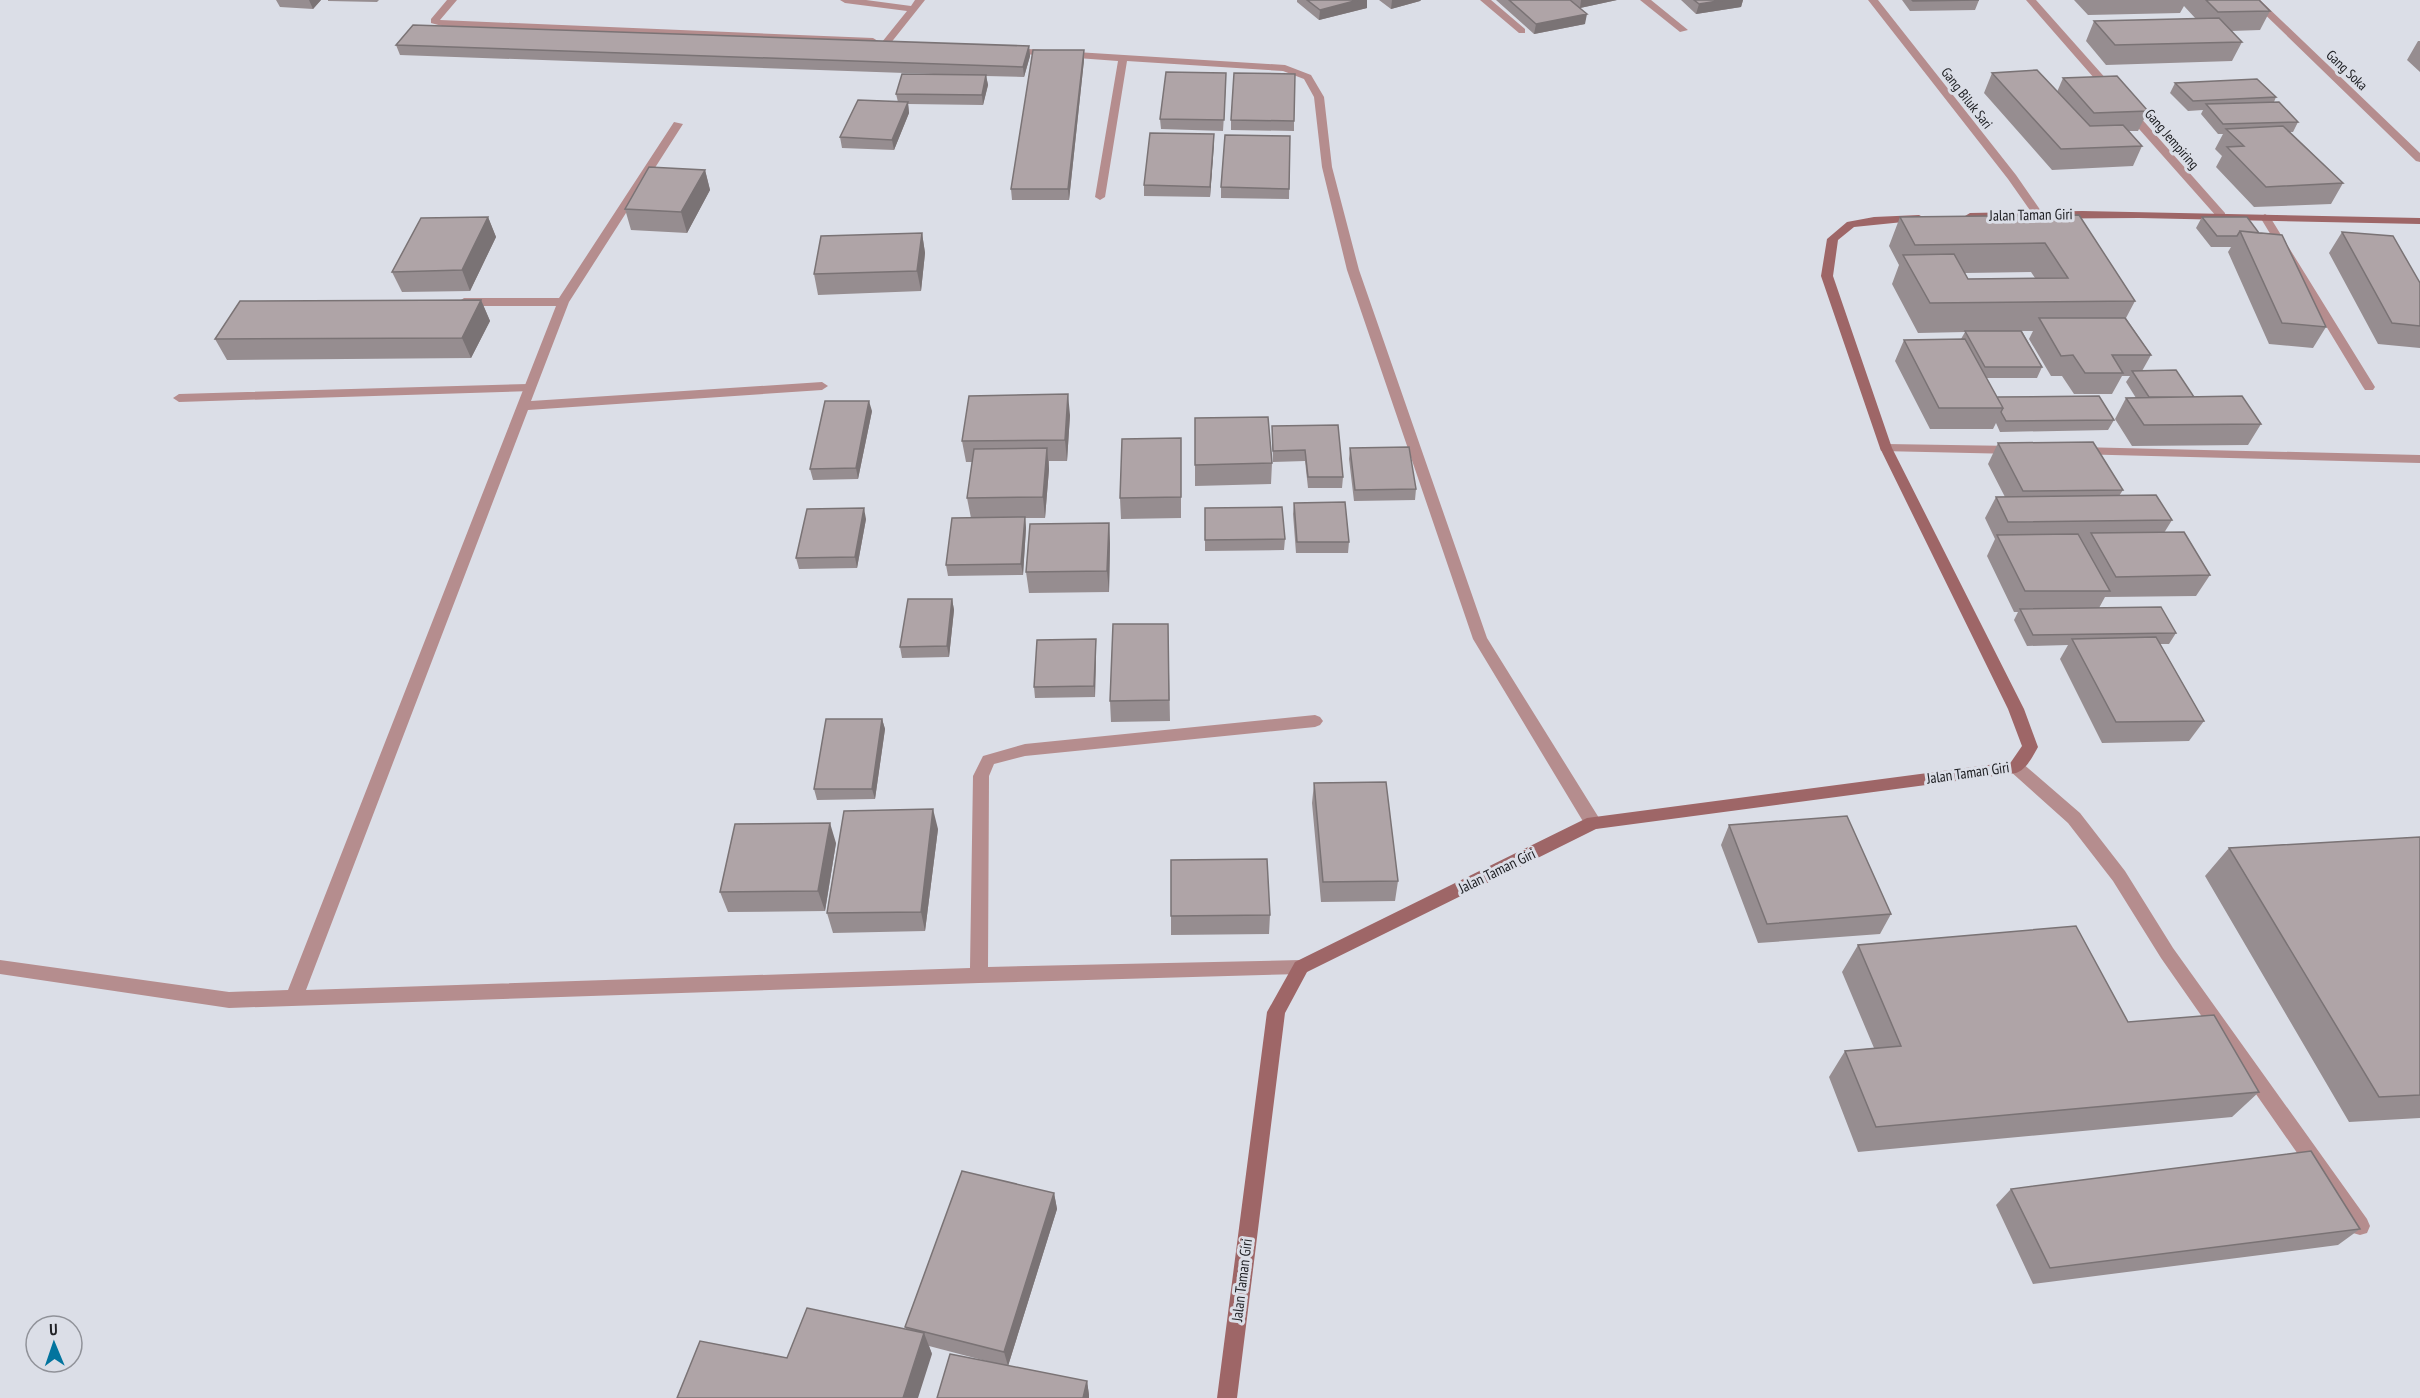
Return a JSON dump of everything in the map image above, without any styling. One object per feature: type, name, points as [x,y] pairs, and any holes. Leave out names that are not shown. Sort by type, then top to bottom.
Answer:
[{"type":"street","points":[[452,0],[434,21],[899,43]]},
{"type":"street","points":[[845,0],[913,9]]},
{"type":"street","points":[[887,42],[920,0]]},
{"type":"street","points":[[1485,0],[1522,31]]},
{"type":"street","points":[[1645,0],[1683,30]]},
{"type":"street","name":"Gang Biluk Sari","points":[[1873,0],[2012,177],[2037,214]]},
{"type":"street","name":"Gang Jempiring","points":[[2031,0],[2221,215]]},
{"type":"street","name":"Gang Soka","points":[[2255,0],[2420,159]]},
{"type":"street","points":[[1005,50],[1285,68],[1308,77],[1319,97],[1327,167],[1353,270],[1480,639],[1593,823]]},
{"type":"street","points":[[1101,197],[1123,58]]},
{"type":"street","points":[[294,998],[563,302],[678,123]]},
{"type":"street","name":"Jalan Taman Giri","points":[[1956,217],[2037,214],[2221,215],[2420,221]]},
{"type":"street","points":[[2265,217],[2369,387]]},
{"type":"street","name":"Jalan Taman Giri","points":[[1227,1398],[1276,1012],[1301,967],[1593,823],[2016,768],[2030,747],[2016,709],[1886,448],[1827,276],[1833,239],[1851,224],[1874,220],[1933,218]]},
{"type":"street","points":[[455,303],[563,302]]},
{"type":"street","points":[[522,406],[822,386]]},
{"type":"street","points":[[179,398],[528,388]]},
{"type":"street","points":[[1886,448],[2027,450]]},
{"type":"street","points":[[2062,451],[2420,459]]},
{"type":"street","points":[[979,975],[981,776],[988,760],[1025,750],[1315,721]]},
{"type":"street","points":[[2016,768],[2074,818],[2119,876],[2167,953],[2360,1226]]},
{"type":"street","points":[[0,967],[230,1000],[979,975],[1301,967]]},
{"type":"building","points":[[1307,0],[1358,0],[1320,10]]},
{"type":"building","points":[[1509,0],[1570,0],[1587,14],[1536,24]]},
{"type":"building","points":[[1694,0],[1724,0],[1699,4]]},
{"type":"building","points":[[1912,0],[1979,0],[1913,1]]},
{"type":"building","points":[[2206,0],[2259,0],[2270,11],[2218,12]]},
{"type":"building","points":[[2219,18],[2242,42],[2115,45],[2094,21]]},
{"type":"building","points":[[413,25],[1029,46],[1023,67],[396,45]]},
{"type":"building","points":[[1033,50],[1084,50],[1068,189],[1011,189]]},
{"type":"building","points":[[2037,70],[2090,126],[2123,125],[2142,146],[2061,149],[1992,73]]},
{"type":"building","points":[[1166,72],[1226,73],[1224,120],[1160,119]]},
{"type":"building","points":[[1234,73],[1295,74],[1294,121],[1231,120]]},
{"type":"building","points":[[902,74],[986,75],[982,95],[896,94]]},
{"type":"building","points":[[2117,76],[2148,111],[2094,113],[2063,78]]},
{"type":"building","points":[[2257,79],[2276,97],[2193,101],[2175,83]]},
{"type":"building","points":[[858,100],[908,102],[892,140],[840,137]]},
{"type":"building","points":[[2279,102],[2298,122],[2223,124],[2206,104]]},
{"type":"building","points":[[2283,126],[2343,183],[2266,187],[2227,147],[2244,146],[2226,129]]},
{"type":"building","points":[[1150,133],[1214,134],[1210,187],[1144,185]]},
{"type":"building","points":[[1225,135],[1290,136],[1289,189],[1221,187]]},
{"type":"building","points":[[649,167],[705,170],[681,212],[625,209]]},
{"type":"building","points":[[2079,215],[2135,301],[1930,303],[1903,255],[1954,254],[1968,279],[2068,278],[2045,243],[1915,245],[1900,217]]},
{"type":"building","points":[[488,217],[462,270],[392,272],[421,218]]},
{"type":"building","points":[[2202,217],[2247,217],[2259,233],[2240,231],[2237,236],[2217,236]]},
{"type":"building","points":[[2240,231],[2282,235],[2326,327],[2282,323]]},
{"type":"building","points":[[2342,232],[2393,236],[2420,283],[2420,326],[2392,323]]},
{"type":"building","points":[[922,233],[917,271],[814,274],[821,236]]},
{"type":"building","points":[[481,300],[462,338],[215,339],[240,301]]},
{"type":"building","points":[[2039,318],[2125,318],[2151,355],[2112,355],[2123,373],[2085,373],[2073,355],[2061,356]]},
{"type":"building","points":[[1965,331],[2021,331],[2042,367],[1985,367]]},
{"type":"building","points":[[1965,339],[2003,408],[1939,408],[1904,340]]},
{"type":"building","points":[[2176,370],[2194,397],[2149,397],[2132,371]]},
{"type":"building","points":[[1068,394],[1065,440],[962,441],[969,396]]},
{"type":"building","points":[[2099,396],[2114,420],[2006,421],[1997,397]]},
{"type":"building","points":[[2242,396],[2261,424],[2144,425],[2126,398]]},
{"type":"building","points":[[825,401],[869,401],[856,468],[810,469]]},
{"type":"building","points":[[1268,417],[1272,463],[1195,465],[1195,418]]},
{"type":"building","points":[[1338,425],[1343,477],[1308,477],[1305,450],[1273,451],[1272,426]]},
{"type":"building","points":[[1181,438],[1181,497],[1120,498],[1122,439]]},
{"type":"building","points":[[2093,442],[2123,490],[2023,491],[1998,443]]},
{"type":"building","points":[[1409,447],[1416,489],[1355,490],[1350,448]]},
{"type":"building","points":[[1047,448],[1043,497],[967,498],[974,449]]},
{"type":"building","points":[[2156,495],[2172,520],[2008,522],[1996,497]]},
{"type":"building","points":[[1345,502],[1349,542],[1297,542],[1294,503]]},
{"type":"building","points":[[1282,507],[1285,539],[1205,540],[1205,508]]},
{"type":"building","points":[[864,508],[855,557],[796,558],[807,509]]},
{"type":"building","points":[[1025,517],[1021,564],[946,565],[952,518]]},
{"type":"building","points":[[1109,523],[1107,571],[1026,572],[1030,524]]},
{"type":"building","points":[[2184,532],[2210,575],[2116,577],[2091,533]]},
{"type":"building","points":[[2078,534],[2110,591],[2025,591],[1997,535]]},
{"type":"building","points":[[908,599],[952,599],[947,646],[900,647]]},
{"type":"building","points":[[2161,607],[2176,633],[2033,635],[2020,609]]},
{"type":"building","points":[[1113,624],[1168,624],[1169,700],[1110,701]]},
{"type":"building","points":[[2156,637],[2204,721],[2116,722],[2072,639]]},
{"type":"building","points":[[1096,639],[1094,686],[1034,687],[1037,640]]},
{"type":"building","points":[[826,719],[882,719],[872,789],[814,789]]},
{"type":"building","points":[[1386,782],[1398,881],[1323,882],[1314,783]]},
{"type":"building","points":[[933,809],[921,912],[827,913],[844,811]]},
{"type":"building","points":[[1847,816],[1891,914],[1767,924],[1729,825]]},
{"type":"building","points":[[830,823],[818,891],[720,892],[735,824]]},
{"type":"building","points":[[2420,837],[2420,1095],[2379,1097],[2229,848]]},
{"type":"building","points":[[1267,859],[1270,915],[1171,916],[1171,860]]},
{"type":"building","points":[[2076,926],[2128,1022],[2214,1015],[2259,1092],[1876,1127],[1845,1051],[1901,1046],[1858,945]]},
{"type":"building","points":[[2311,1151],[2360,1229],[2050,1268],[2011,1189]]},
{"type":"building","points":[[962,1171],[1054,1193],[1004,1352],[905,1327]]},
{"type":"building","points":[[807,1308],[924,1333],[903,1398],[677,1398],[700,1341],[787,1358]]},
{"type":"building","points":[[950,1354],[1087,1381],[1083,1398],[937,1398]]}]
